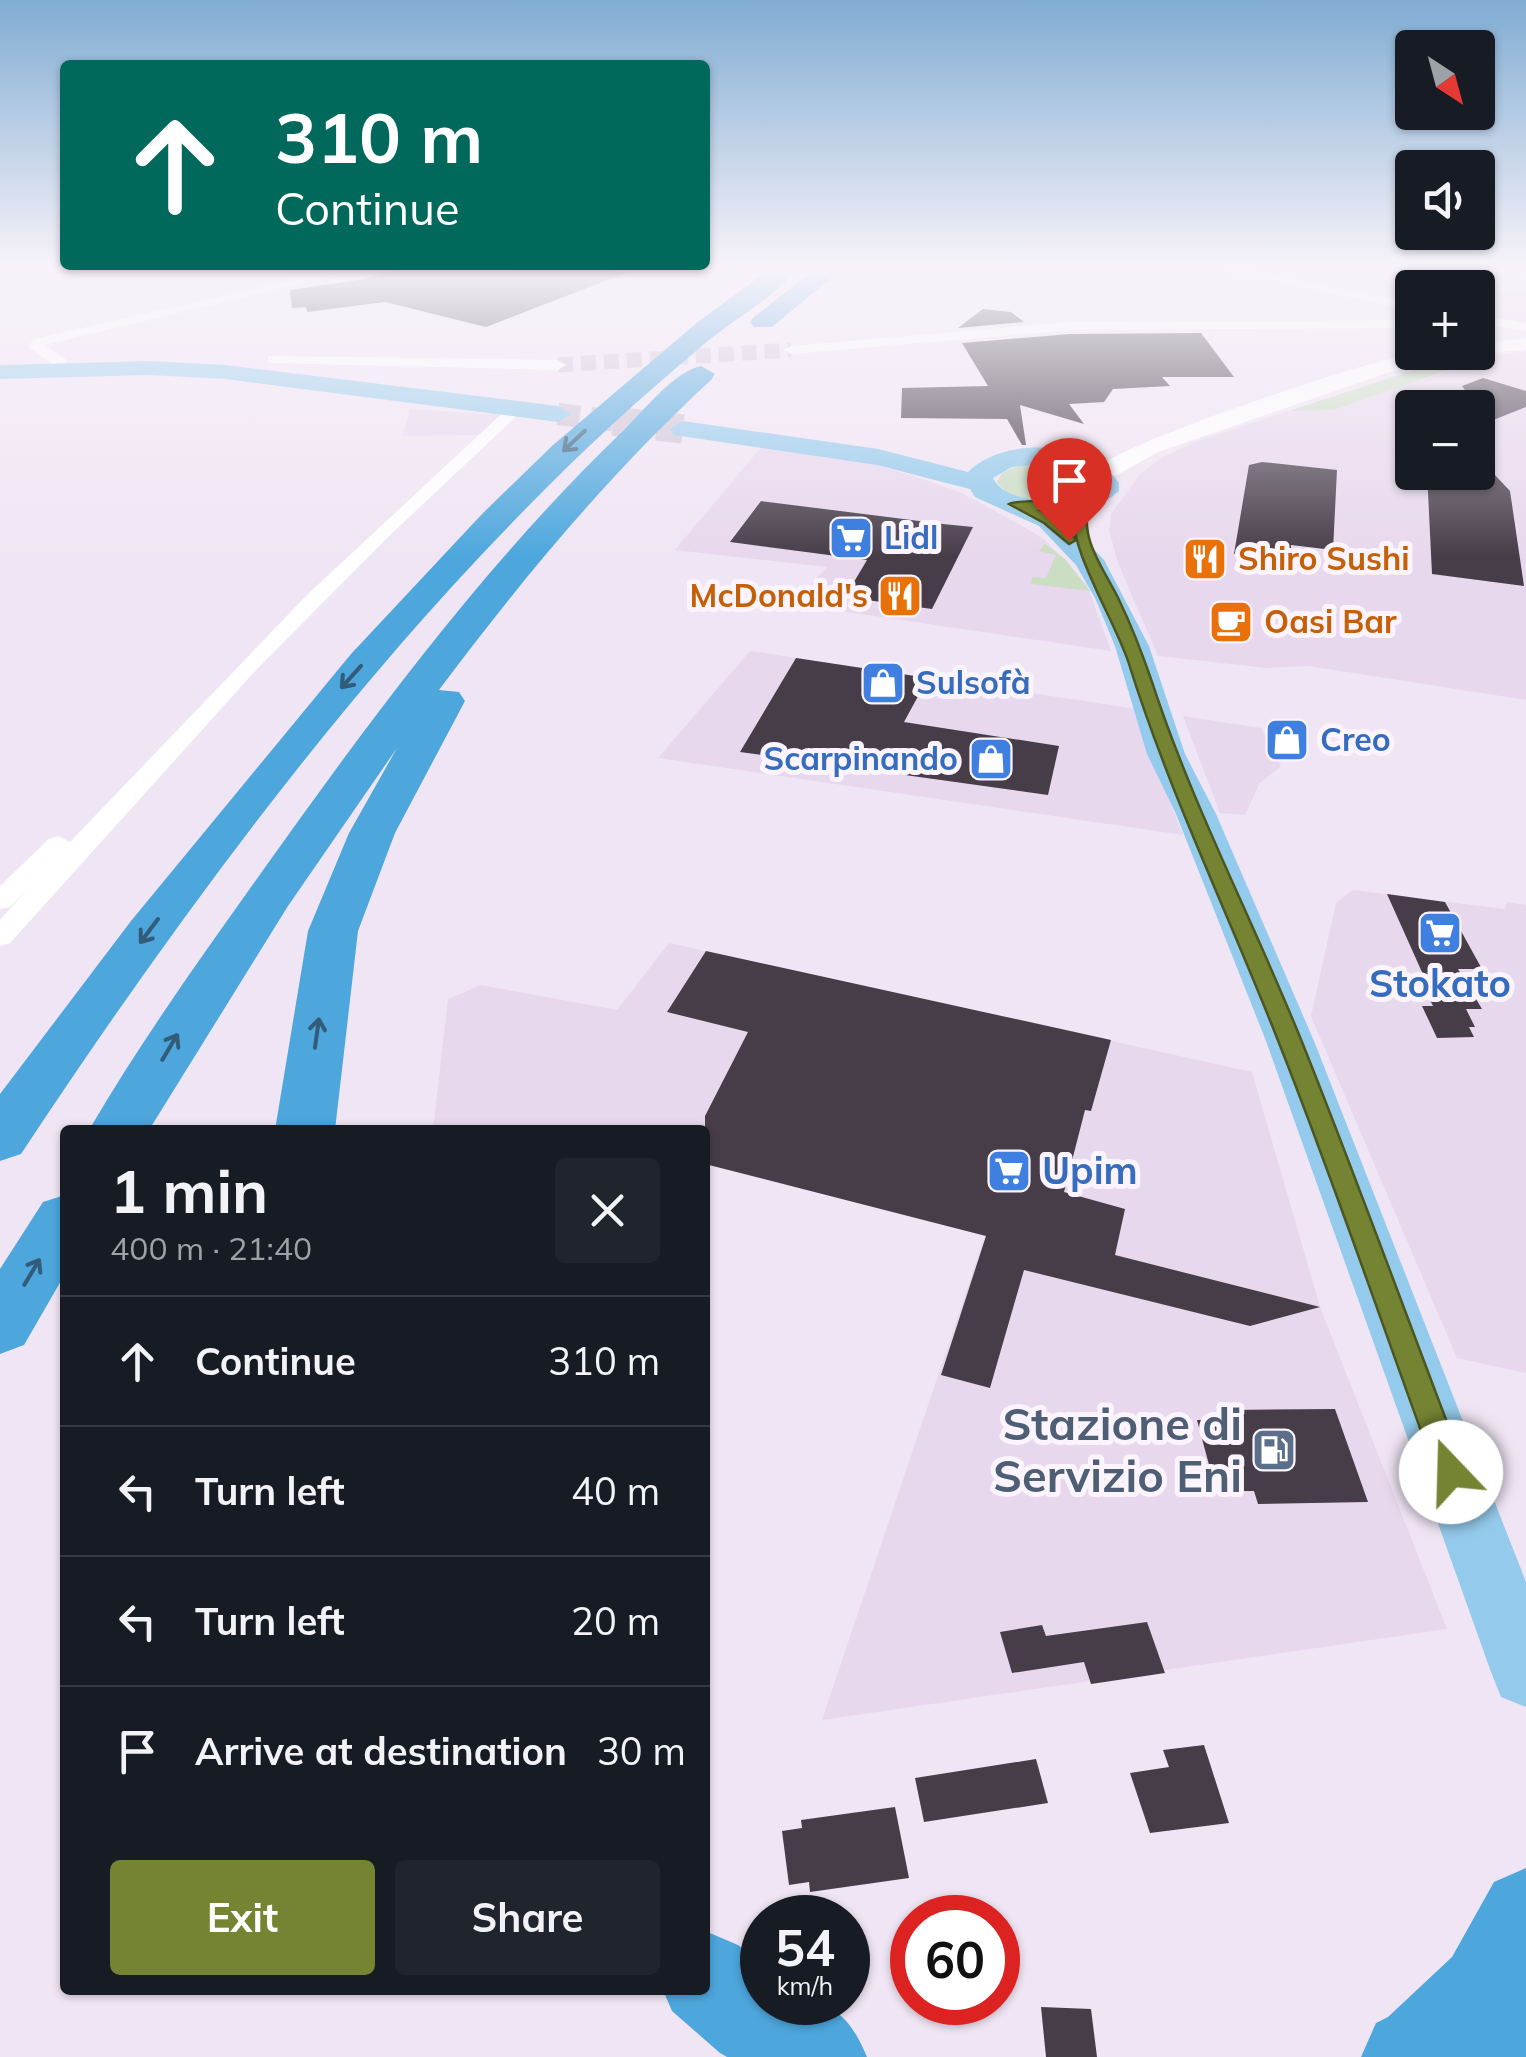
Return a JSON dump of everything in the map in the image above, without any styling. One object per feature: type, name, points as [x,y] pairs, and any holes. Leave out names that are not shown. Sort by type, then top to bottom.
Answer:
[{"type":"highway","points":[[0,1140],[148,932],[362,665],[479,536],[584,431],[660,365]]},
{"type":"highway","points":[[122,1125],[190,1014],[324,814],[475,615],[588,486],[712,365]]},
{"type":"highway","points":[[306,1125],[333,930],[372,833],[490,617],[580,506],[588,486]]},
{"type":"highway","points":[[0,1326],[60,1226]]},
{"type":"highway","points":[[1416,2055],[1486,1991],[1526,1914]]},
{"type":"highway","points":[[710,1982],[754,2019],[818,2057]]},
{"type":"highway","points":[[1416,2055],[1511,2048],[1526,2054]]},
{"type":"main road","points":[[683,429],[878,457],[998,463],[1025,458],[1056,460],[1150,446],[1395,365]]},
{"type":"main road","points":[[0,372],[226,372],[558,414]]},
{"type":"main road","points":[[1099,475],[1150,446]]},
{"type":"main road","points":[[878,457],[978,483],[984,492],[1049,520],[1088,560],[1111,598],[1132,646],[1166,754],[1199,822],[1290,1041],[1526,1672]]},
{"type":"main road","points":[[1016,504],[1051,508],[1083,504],[1105,491],[1099,475],[1056,460]]},
{"type":"main road","points":[[978,483],[981,472],[998,463]]},
{"type":"main road","points":[[1083,504],[1079,514],[1088,560]]},
{"type":"street","points":[[62,365],[62,369]]},
{"type":"street","points":[[0,938],[159,758],[382,533],[516,409]]},
{"type":"street","points":[[0,901],[159,758]]},
{"type":"shaded area","points":[[1526,365],[1526,700],[1309,666],[1267,668],[1158,656],[1118,563],[1109,530],[1111,514],[1140,474],[1163,457],[1197,441],[1288,411],[1334,410],[1451,370]]},
{"type":"shaded area","points":[[410,409],[504,415],[482,435],[403,436]]},
{"type":"shaded area","points":[[762,446],[869,463],[920,478],[960,492],[1021,525],[1045,540],[1087,585],[1111,651],[793,604],[827,567],[675,550]]},
{"type":"shaded area","points":[[750,651],[1138,709],[1146,743],[1183,835],[658,758]]},
{"type":"shaded area","points":[[1183,716],[1261,728],[1281,766],[1260,783],[1245,815],[1220,813]]},
{"type":"shaded area","points":[[1353,890],[1505,909],[1507,902],[1526,905],[1526,1373],[1457,1358],[1311,1016],[1336,903]]},
{"type":"shaded area","points":[[669,943],[1252,1072],[1320,1307],[1447,1629],[822,1720],[985,1236],[710,1165],[710,1125],[434,1125],[448,999],[481,985],[617,1010]]},
{"type":"green space","points":[[1414,370],[1448,370],[1334,410],[1289,411]]},
{"type":"green space","points":[[1053,465],[1089,479],[1091,489],[1068,498],[1042,501],[1016,497],[997,482],[1002,473],[1018,466]]},
{"type":"green space","points":[[1045,544],[1065,559],[1090,591],[1031,584],[1032,577],[1046,578],[1056,555],[1039,551]]},
{"type":"building","points":[[975,365],[1225,365],[1234,377],[1162,377],[1170,386],[1113,389],[1104,402],[1069,404],[1084,424],[1020,405],[1026,445],[1022,445],[1007,419],[901,418],[902,388],[988,386]]},
{"type":"building","points":[[1483,378],[1526,391],[1526,407],[1495,419],[1495,390],[1465,390],[1462,386]]},
{"type":"building","points":[[1262,462],[1337,470],[1333,550],[1291,545],[1290,561],[1234,554],[1249,465]]},
{"type":"building","points":[[1495,475],[1510,491],[1524,586],[1432,574],[1428,490],[1495,490]]},
{"type":"building","name":"Lidl","points":[[761,501],[973,527],[932,609],[845,597],[867,560],[730,542]]},
{"type":"building","points":[[796,658],[928,678],[904,722],[1059,746],[1048,795],[740,752]]},
{"type":"building","points":[[1387,894],[1445,902],[1482,969],[1458,969],[1482,1009],[1466,1009],[1475,1027],[1469,1027],[1474,1037],[1437,1038],[1422,1006],[1433,1006],[1425,990],[1430,990]]},
{"type":"building","points":[[706,951],[1111,1040],[1091,1111],[1085,1110],[1064,1192],[1125,1209],[1115,1255],[1320,1307],[1250,1326],[1024,1270],[990,1388],[941,1375],[986,1236],[710,1165],[710,1125],[705,1125],[705,1116],[748,1032],[667,1012]]},
{"type":"building","points":[[1335,1409],[1368,1502],[1258,1504],[1254,1491],[1216,1491],[1197,1420],[1233,1419],[1230,1410]]},
{"type":"building","points":[[1147,1622],[1165,1673],[1091,1684],[1084,1662],[1012,1673],[1000,1632],[1042,1625],[1046,1636]]},
{"type":"building","points":[[1204,1745],[1229,1823],[1150,1833],[1130,1773],[1169,1767],[1163,1750]]},
{"type":"building","points":[[1036,1759],[1048,1803],[924,1822],[915,1778]]},
{"type":"building","points":[[895,1807],[909,1878],[810,1892],[809,1882],[789,1885],[782,1831],[802,1828],[801,1820]]},
{"type":"building","points":[[1041,2007],[1091,2009],[1097,2057],[1046,2057]]},
{"type":"tunnel","points":[[558,414],[634,423]]},
{"type":"tunnel","points":[[613,421],[683,429]]},
{"type":"place","name":"Lidl","points":[[851,538]]},
{"type":"place","name":"Shiro Sushi","points":[[1205,559]]},
{"type":"place","name":"McDonald's","points":[[900,596]]},
{"type":"place","name":"Oasi Bar","points":[[1231,622]]},
{"type":"place","name":"Sulsofà","points":[[883,683]]},
{"type":"place","name":"Creo","points":[[1287,740]]},
{"type":"place","name":"Scarpinando","points":[[991,759]]},
{"type":"place","name":"Stokato","points":[[1440,933]]},
{"type":"place","name":"Upim","points":[[1009,1171]]},
{"type":"place","name":"Stazione di Servizio Eni","points":[[1274,1450]]},
{"type":"route","points":[[1069,540],[1049,520],[1016,504],[1051,508],[1083,504],[1079,514],[1088,560],[1098,572],[1132,646],[1166,754],[1199,822],[1290,1041],[1451,1472]]}]
